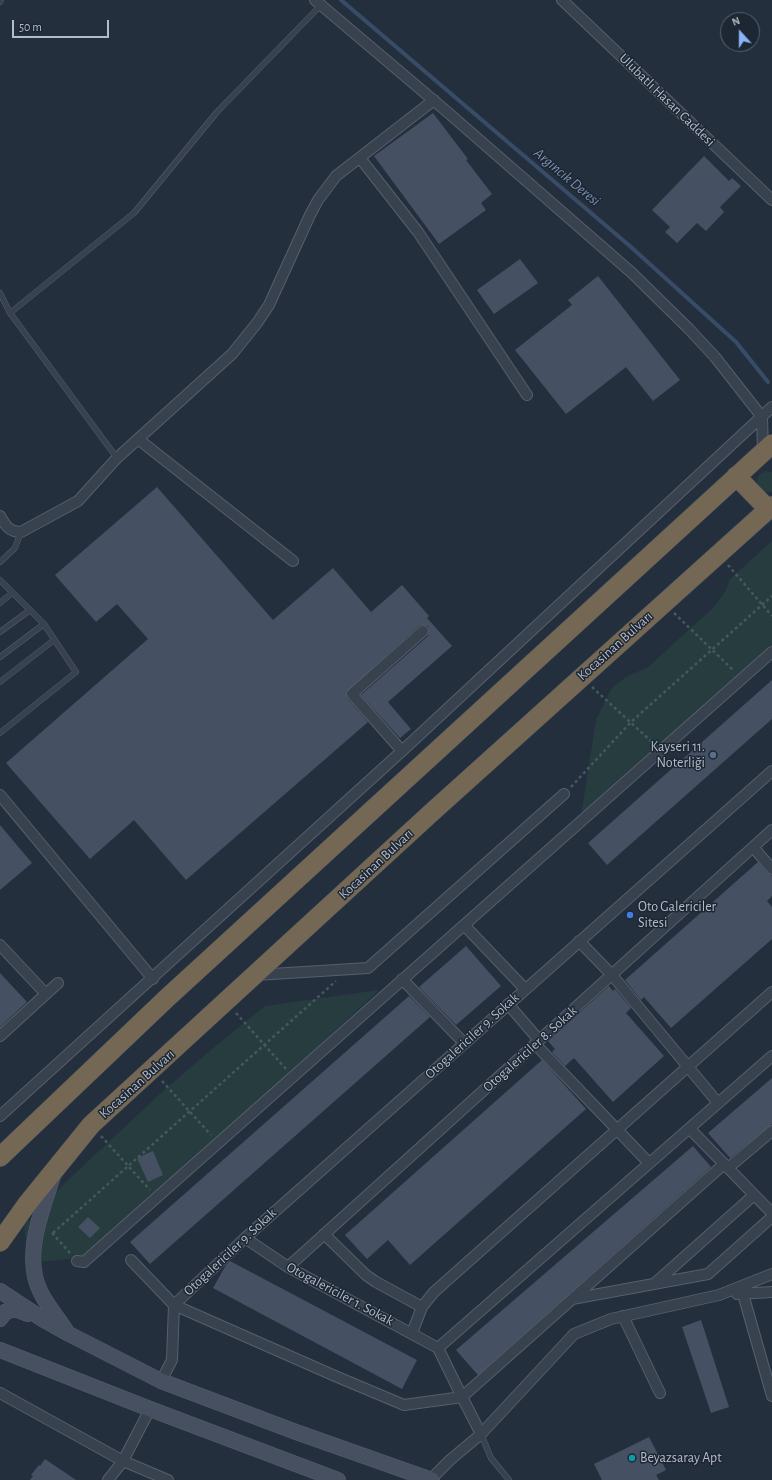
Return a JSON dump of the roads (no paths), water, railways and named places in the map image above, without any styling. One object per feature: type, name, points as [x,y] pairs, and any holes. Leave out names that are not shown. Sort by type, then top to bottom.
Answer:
[{"type":"highway","points":[[0,1157],[173,993],[736,476],[769,452]]},
{"type":"highway","points":[[736,476],[771,509]]},
{"type":"highway","name":"Kocasinan Bulvarı","points":[[0,1242],[27,1204],[91,1125],[227,1002],[431,813],[663,603],[771,509]]},
{"type":"highway","points":[[0,1221],[27,1204]]},
{"type":"street","name":"Ulubatlı Hasan Caddesi","points":[[562,0],[772,200]]},
{"type":"street","points":[[318,3],[434,100],[632,272],[661,300],[715,357],[762,417],[769,452]]},
{"type":"street","points":[[0,516],[9,529],[21,532],[78,501],[117,458],[219,366],[244,340],[269,305],[318,200],[336,176],[434,100]]},
{"type":"street","points":[[360,158],[418,232],[527,395]]},
{"type":"street","points":[[0,1116],[402,751],[772,407]]},
{"type":"street","points":[[138,439],[293,561]]},
{"type":"street","points":[[402,751],[352,694],[424,631]]},
{"type":"street","points":[[77,1262],[84,1262],[772,652]]},
{"type":"street","name":"Otogalericiler 9. Sokak","points":[[174,1305],[245,1238],[772,771]]},
{"type":"street","points":[[256,975],[368,968],[564,794]]},
{"type":"street","points":[[0,795],[153,978]]},
{"type":"street","name":"Otogalericiler 8. Sokak","points":[[288,1267],[772,830]]},
{"type":"street","points":[[753,848],[772,868]]},
{"type":"street","points":[[464,925],[525,989]]},
{"type":"street","points":[[579,941],[612,974],[718,1103]]},
{"type":"street","points":[[0,946],[46,994]]},
{"type":"street","points":[[402,979],[464,1043]]},
{"type":"street","points":[[0,1036],[58,983]]},
{"type":"street","points":[[412,1333],[422,1307],[434,1292],[772,992]]},
{"type":"street","points":[[508,1004],[537,1042],[649,1163]]},
{"type":"street","points":[[481,1434],[438,1348],[772,1056]]},
{"type":"street","points":[[690,1129],[772,1213]]},
{"type":"street","points":[[131,1260],[174,1305],[404,1405],[462,1397],[572,1299],[726,1166],[772,1131]]},
{"type":"street","points":[[55,1170],[40,1219],[33,1249],[36,1280],[41,1293],[69,1334]]},
{"type":"street","points":[[653,1284],[754,1195]]},
{"type":"street","points":[[572,1299],[708,1274],[772,1217]]},
{"type":"street","points":[[324,1234],[366,1275],[422,1307]]},
{"type":"street","name":"Otogalericiler 1. Sokak","points":[[245,1238],[288,1267],[438,1348]]},
{"type":"street","points":[[0,1291],[44,1320],[69,1334],[161,1381],[431,1480],[450,1460],[481,1434],[574,1334],[604,1321],[719,1295],[772,1274]]},
{"type":"street","points":[[719,1295],[772,1292]]},
{"type":"street","points":[[743,1294],[772,1396]]},
{"type":"street","points":[[161,1381],[172,1360],[174,1305]]},
{"type":"street","points":[[0,1319],[5,1312],[15,1309],[44,1320]]},
{"type":"street","points":[[623,1316],[660,1393]]},
{"type":"street","points":[[0,1339],[2,1351],[338,1480]]},
{"type":"street","points":[[0,1393],[123,1461],[168,1480]]},
{"type":"street","points":[[108,1480],[123,1461],[150,1409]]},
{"type":"lane","points":[[10,313],[134,213],[217,112],[318,3]]},
{"type":"lane","points":[[0,293],[10,313],[117,458]]},
{"type":"lane","points":[[0,562],[15,548],[21,532]]},
{"type":"lane","points":[[0,580],[12,594],[44,624],[76,672],[0,733]]},
{"type":"lane","points":[[0,603],[12,594]]},
{"type":"lane","points":[[0,632],[30,610]]},
{"type":"lane","points":[[0,657],[44,624]]},
{"type":"lane","points":[[0,682],[54,640]]},
{"type":"lane","points":[[481,1434],[491,1458],[509,1480]]},
{"type":"waterway","name":"Argıncık Deresi","points":[[341,0],[631,247],[736,342],[768,382]]},
{"type":"place","name":"Kayseri 11. Noterliği","points":[[713,755]]},
{"type":"place","name":"Oto Galericiler Sitesi","points":[[630,915]]},
{"type":"place","name":"Beyazsaray Apt","points":[[632,1458]]}]
